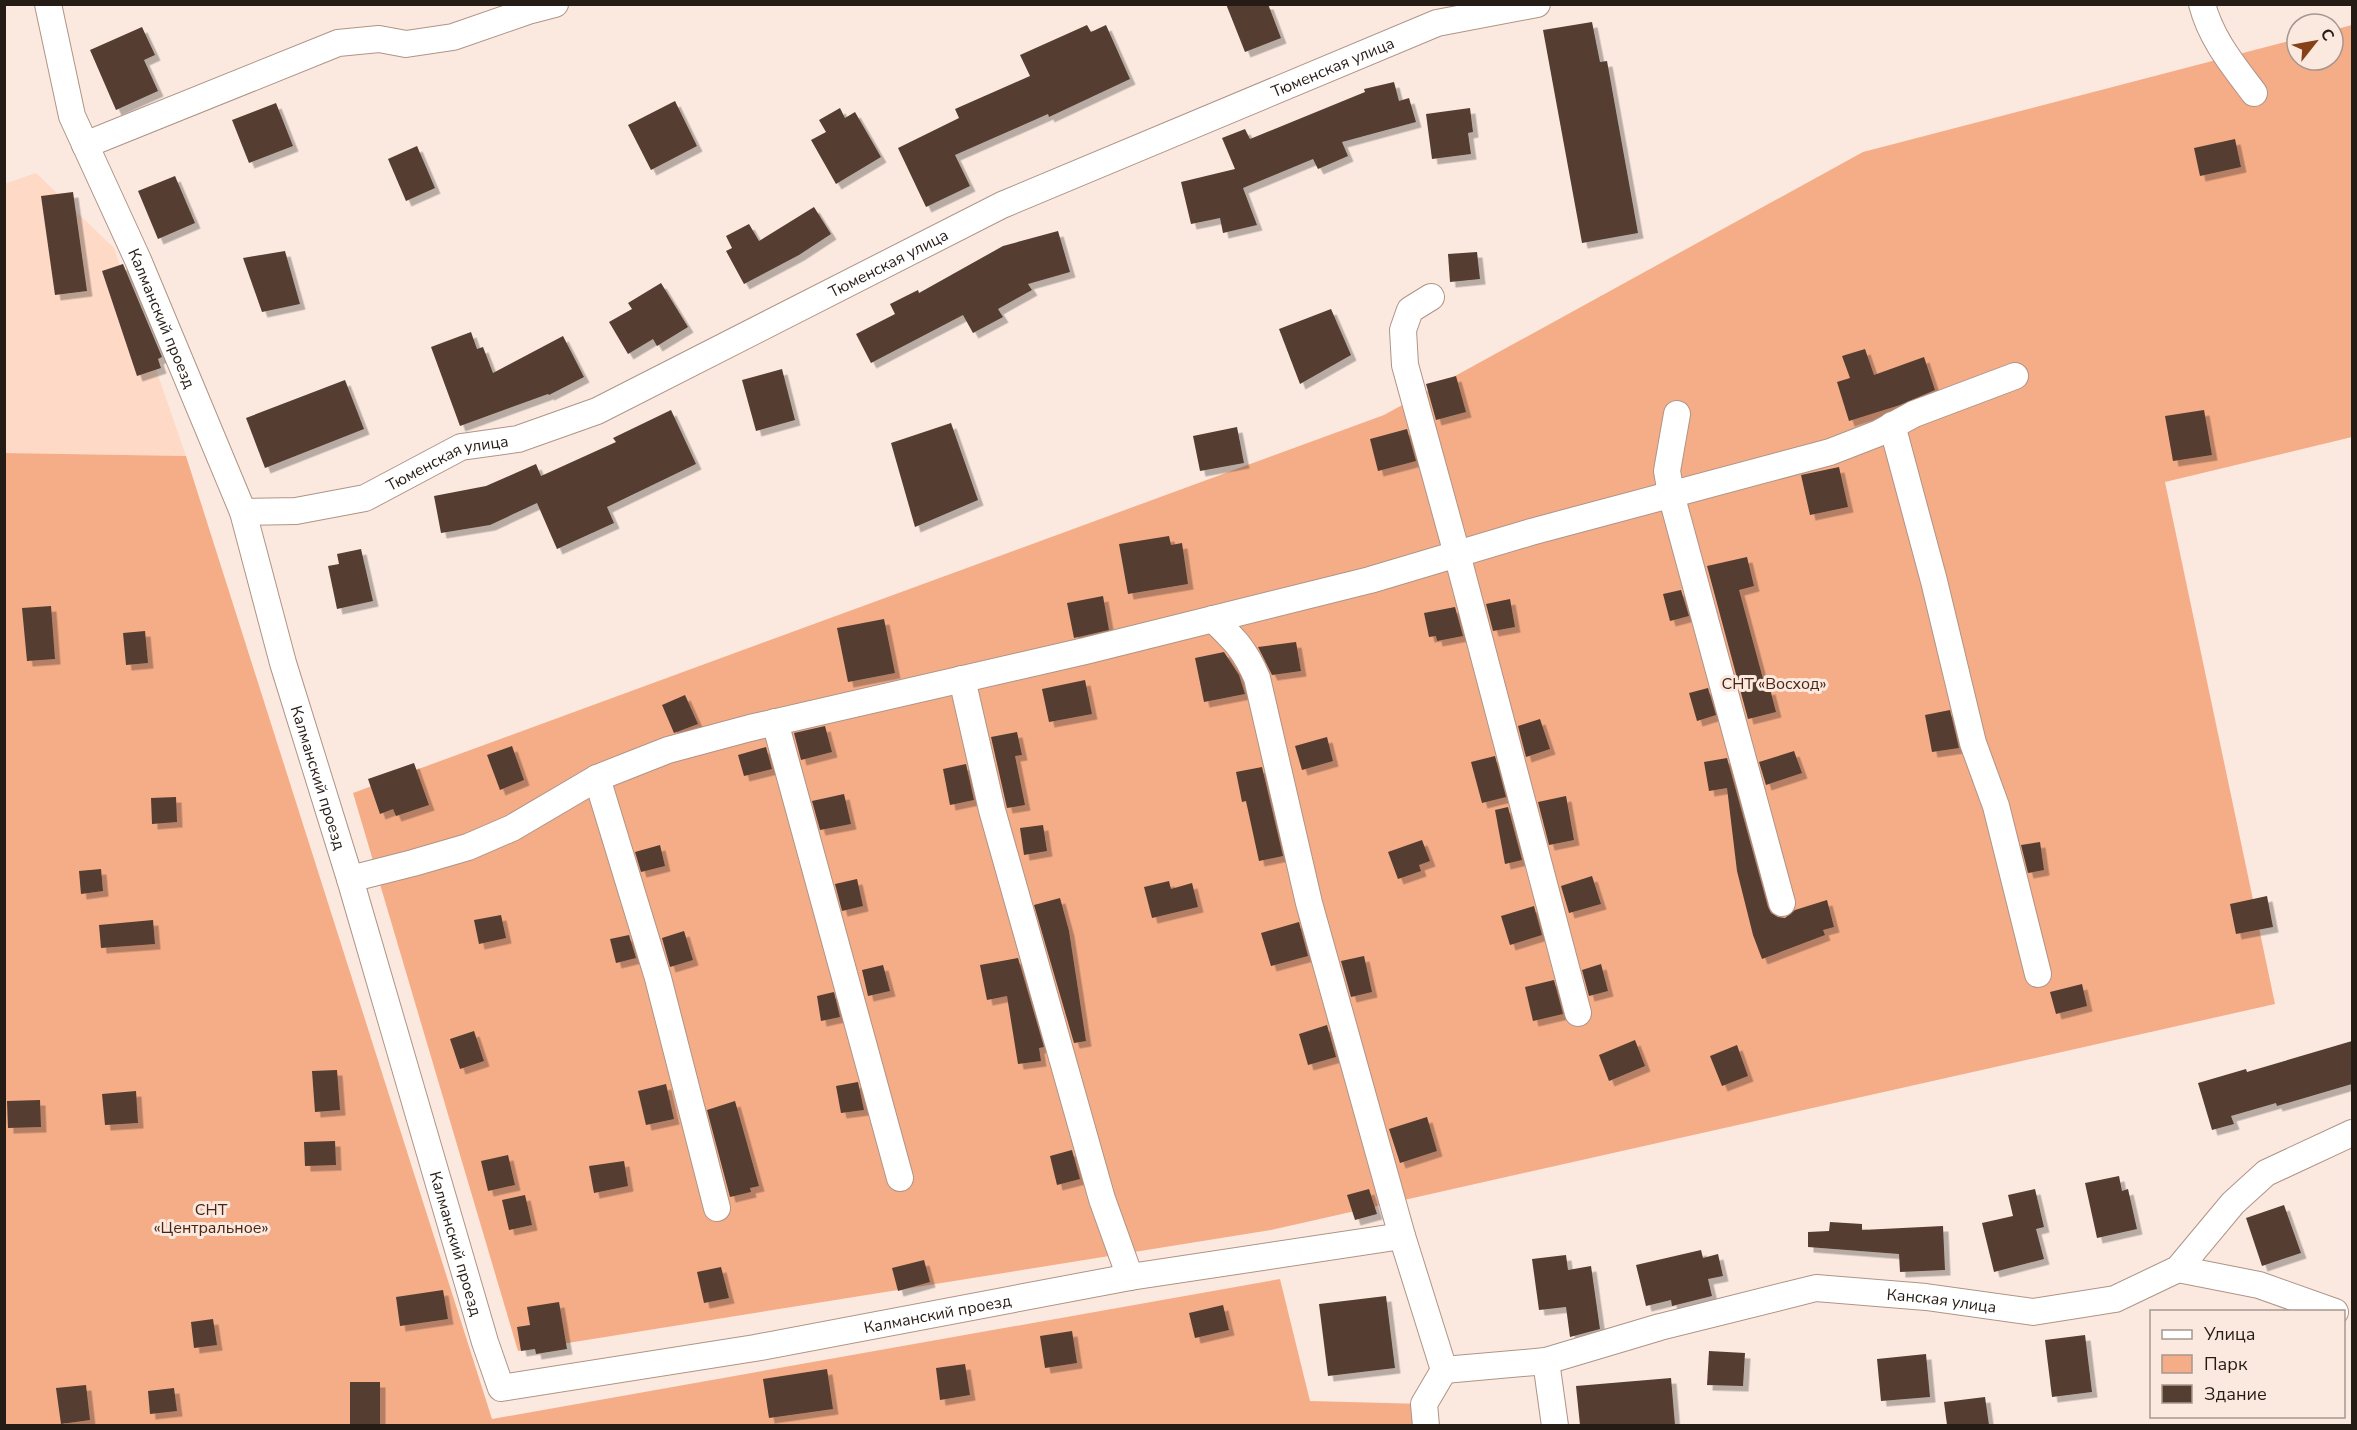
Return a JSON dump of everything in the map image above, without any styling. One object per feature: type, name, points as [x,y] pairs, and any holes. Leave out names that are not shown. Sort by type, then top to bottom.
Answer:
[{"type":"street","name":"Калманский проезд","points":[[48,4],[72,116],[138,260],[243,512],[283,663],[350,879],[485,1342],[501,1388],[755,1348],[1130,1276],[1402,1236]]},
{"type":"street","points":[[85,145],[338,43],[379,39],[406,44],[453,37],[555,4]]},
{"type":"street","name":"Тюменская улица","points":[[243,512],[296,512],[365,498],[461,447],[518,439],[597,411],[1002,205],[1437,23],[1498,8],[1537,4]]},
{"type":"street","points":[[2202,4],[2207,23],[2216,41],[2254,93]]},
{"type":"street","points":[[1431,297],[1410,310],[1403,330],[1405,365],[1578,1013]]},
{"type":"street","points":[[350,879],[468,847],[512,828],[597,778],[668,750],[775,722],[1370,580],[1671,494],[1830,452],[1914,414],[2015,376]]},
{"type":"street","points":[[1677,414],[1667,471],[1671,494],[1782,903]]},
{"type":"street","points":[[1892,425],[1934,580],[1973,743],[1996,807],[2038,974]]},
{"type":"street","points":[[1213,619],[1238,642],[1248,657],[1257,678],[1309,903],[1402,1236],[1444,1370],[1424,1404],[1425,1425]]},
{"type":"street","points":[[962,679],[998,832],[1102,1199],[1130,1276]]},
{"type":"street","points":[[775,722],[900,1178]]},
{"type":"street","points":[[597,778],[658,978],[717,1208]]},
{"type":"street","name":"Канская улица","points":[[1546,1361],[1660,1326],[1816,1288],[1926,1297],[2033,1312],[2115,1299],[2178,1269],[2234,1203],[2266,1173],[2352,1133]]},
{"type":"street","points":[[2178,1269],[2259,1285],[2332,1310]]},
{"type":"street","points":[[1444,1370],[1546,1361],[1555,1425]]},
{"type":"shaded area","points":[[36,173],[114,248],[186,456],[5,453],[4,184]]},
{"type":"green space","name":"СНТ «Восход»","points":[[2352,25],[2352,437],[2165,482],[2275,1004],[1271,1230],[518,1351],[353,793],[1384,415],[1863,152],[2285,42],[2285,72],[2345,72],[2345,27]]},
{"type":"green space","name":"СНТ «Центральное»","points":[[5,453],[186,456],[492,1419],[1280,1279],[1310,1401],[1424,1404],[1425,1426],[5,1426]]},
{"type":"building","points":[[1226,4],[1268,4],[1281,38],[1245,52]]},
{"type":"building","points":[[1592,22],[1600,62],[1607,61],[1638,233],[1582,243],[1543,30]]},
{"type":"building","points":[[1087,25],[1091,32],[1106,25],[1130,79],[1049,117],[1048,114],[955,155],[970,186],[926,207],[898,148],[959,118],[955,109],[1030,76],[1020,55]]},
{"type":"building","points":[[142,27],[155,55],[144,60],[158,91],[116,110],[90,50]]},
{"type":"building","points":[[1394,82],[1399,101],[1409,98],[1416,122],[1342,142],[1348,156],[1318,169],[1313,159],[1243,188],[1257,225],[1223,233],[1220,218],[1191,224],[1181,182],[1235,169],[1222,138],[1245,129],[1250,139],[1365,92],[1364,89]]},
{"type":"building","points":[[675,101],[697,146],[651,170],[628,125]]},
{"type":"building","points":[[276,103],[293,146],[249,163],[232,120]]},
{"type":"building","points":[[840,108],[845,118],[855,112],[881,157],[836,184],[811,140],[826,132],[819,120]]},
{"type":"building","points":[[1470,108],[1473,132],[1468,133],[1471,154],[1432,159],[1426,114]]},
{"type":"building","points":[[2235,139],[2241,167],[2200,176],[2194,148]]},
{"type":"building","points":[[417,146],[435,188],[406,201],[388,159]]},
{"type":"building","points":[[175,176],[195,223],[158,239],[138,191]]},
{"type":"building","points":[[73,192],[87,291],[55,295],[41,196]]},
{"type":"building","points":[[814,207],[831,234],[799,255],[744,284],[726,251],[732,248],[726,236],[749,224],[759,241]]},
{"type":"building","points":[[1058,231],[1070,272],[1028,284],[1032,290],[998,309],[1003,317],[973,333],[963,315],[871,363],[856,334],[895,314],[890,304],[918,290],[919,293],[1003,246]]},
{"type":"building","points":[[285,251],[300,304],[262,312],[243,258]]},
{"type":"building","points":[[1477,252],[1480,279],[1450,282],[1448,254]]},
{"type":"building","points":[[123,264],[162,357],[158,359],[161,368],[137,376],[102,271]]},
{"type":"building","points":[[661,283],[688,327],[657,346],[653,339],[628,354],[609,322],[632,309],[628,303]]},
{"type":"building","points":[[1331,309],[1351,355],[1300,384],[1279,329]]},
{"type":"building","points":[[471,332],[477,349],[483,347],[493,373],[563,336],[584,377],[549,395],[460,426],[431,347]]},
{"type":"building","points":[[1865,349],[1874,375],[1924,357],[1935,390],[1900,405],[1849,421],[1837,382],[1850,378],[1842,356]]},
{"type":"building","points":[[782,369],[795,420],[756,431],[742,380]]},
{"type":"building","points":[[1456,376],[1466,412],[1436,420],[1426,384]]},
{"type":"building","points":[[345,380],[364,429],[265,468],[246,418]]},
{"type":"building","points":[[671,410],[696,464],[607,507],[614,523],[557,549],[537,503],[490,525],[441,533],[434,496],[486,486],[536,464],[541,476],[616,442],[613,438]]},
{"type":"building","points":[[2204,410],[2212,455],[2173,461],[2165,416]]},
{"type":"building","points":[[951,423],[978,500],[915,527],[891,443]]},
{"type":"building","points":[[1237,427],[1244,463],[1200,471],[1193,436]]},
{"type":"building","points":[[1407,429],[1416,461],[1378,471],[1370,439]]},
{"type":"building","points":[[1839,467],[1848,507],[1810,515],[1801,475]]},
{"type":"building","points":[[1169,536],[1171,545],[1182,543],[1188,584],[1128,594],[1119,544]]},
{"type":"building","points":[[361,549],[373,601],[337,609],[328,566],[339,564],[337,554]]},
{"type":"building","points":[[1747,557],[1754,586],[1739,590],[1766,690],[1770,689],[1776,712],[1748,719],[1707,566]]},
{"type":"building","points":[[1681,590],[1689,616],[1670,621],[1663,594]]},
{"type":"building","points":[[1103,596],[1109,630],[1074,638],[1067,603]]},
{"type":"building","points":[[1510,599],[1515,627],[1493,631],[1486,604]]},
{"type":"building","points":[[51,606],[55,659],[27,661],[22,608]]},
{"type":"building","points":[[1455,607],[1463,636],[1437,641],[1436,636],[1429,637],[1424,613]]},
{"type":"building","points":[[884,619],[895,673],[848,682],[837,628]]},
{"type":"building","points":[[145,631],[148,663],[126,665],[123,633]]},
{"type":"building","points":[[1296,642],[1301,671],[1272,675],[1258,647]]},
{"type":"building","points":[[1224,652],[1239,675],[1245,694],[1204,702],[1195,658]]},
{"type":"building","points":[[1085,680],[1092,714],[1049,722],[1042,689]]},
{"type":"building","points":[[1708,688],[1716,715],[1697,721],[1689,693]]},
{"type":"building","points":[[685,695],[698,724],[674,733],[662,705]]},
{"type":"building","points":[[1950,710],[1959,748],[1932,752],[1925,715]]},
{"type":"building","points":[[1540,719],[1550,749],[1526,757],[1518,726]]},
{"type":"building","points":[[825,726],[832,752],[801,760],[794,733]]},
{"type":"building","points":[[1017,732],[1022,755],[1015,756],[1025,805],[1007,808],[991,737]]},
{"type":"building","points":[[1327,737],[1333,761],[1302,770],[1295,746]]},
{"type":"building","points":[[512,746],[524,780],[500,790],[487,755]]},
{"type":"building","points":[[766,747],[772,769],[744,776],[738,755]]},
{"type":"building","points":[[1794,751],[1802,773],[1766,785],[1759,762]]},
{"type":"building","points":[[1495,756],[1506,797],[1482,803],[1471,762]]},
{"type":"building","points":[[1727,758],[1771,913],[1785,918],[1795,910],[1827,900],[1834,927],[1823,930],[1825,935],[1762,959],[1753,935],[1737,871],[1727,788],[1709,791],[1704,762]]},
{"type":"building","points":[[414,763],[429,805],[396,816],[393,809],[380,814],[368,779]]},
{"type":"building","points":[[966,764],[974,800],[950,805],[943,769]]},
{"type":"building","points":[[1262,767],[1283,856],[1259,861],[1246,801],[1242,802],[1236,772]]},
{"type":"building","points":[[844,794],[851,824],[820,830],[812,801]]},
{"type":"building","points":[[1566,796],[1574,840],[1549,845],[1538,802]]},
{"type":"building","points":[[176,797],[177,822],[152,824],[151,798]]},
{"type":"building","points":[[1508,807],[1522,860],[1505,864],[1495,810]]},
{"type":"building","points":[[1043,825],[1047,851],[1024,855],[1020,828]]},
{"type":"building","points":[[1422,840],[1430,861],[1419,865],[1421,871],[1398,879],[1388,852]]},
{"type":"building","points":[[2040,842],[2044,870],[2028,873],[2021,845]]},
{"type":"building","points":[[660,845],[665,866],[641,872],[635,852]]},
{"type":"building","points":[[101,869],[103,891],[81,894],[79,871]]},
{"type":"building","points":[[1592,876],[1601,904],[1569,913],[1561,886]]},
{"type":"building","points":[[857,879],[863,906],[842,911],[835,884]]},
{"type":"building","points":[[1169,881],[1171,889],[1192,883],[1198,907],[1152,918],[1144,887]]},
{"type":"building","points":[[2267,896],[2273,927],[2236,934],[2230,904]]},
{"type":"building","points":[[1060,898],[1069,931],[1086,1041],[1074,1043],[1034,905]]},
{"type":"building","points":[[1534,906],[1542,935],[1510,945],[1501,916]]},
{"type":"building","points":[[501,915],[506,938],[479,944],[474,920]]},
{"type":"building","points":[[153,920],[155,944],[101,948],[99,925]]},
{"type":"building","points":[[1299,922],[1308,956],[1271,966],[1261,933]]},
{"type":"building","points":[[684,931],[693,960],[670,967],[662,938]]},
{"type":"building","points":[[629,935],[636,958],[616,963],[610,939]]},
{"type":"building","points":[[1364,956],[1372,992],[1351,997],[1341,961]]},
{"type":"building","points":[[1018,958],[1044,1047],[1039,1048],[1041,1061],[1018,1064],[1007,996],[987,1000],[980,965]]},
{"type":"building","points":[[1601,964],[1608,991],[1589,996],[1582,970]]},
{"type":"building","points":[[883,965],[890,991],[868,996],[862,970]]},
{"type":"building","points":[[1554,980],[1563,1014],[1533,1021],[1525,987]]},
{"type":"building","points":[[2082,984],[2087,1006],[2056,1014],[2050,992]]},
{"type":"building","points":[[834,992],[840,1017],[821,1021],[817,996]]},
{"type":"building","points":[[1327,1025],[1336,1057],[1308,1065],[1299,1034]]},
{"type":"building","points":[[474,1031],[484,1061],[460,1069],[450,1039]]},
{"type":"building","points":[[1635,1040],[1645,1066],[1609,1081],[1599,1055]]},
{"type":"building","points":[[2352,1041],[2352,1084],[2277,1106],[2276,1103],[2231,1116],[2234,1124],[2212,1130],[2198,1083],[2246,1069],[2247,1072]]},
{"type":"building","points":[[1737,1045],[1748,1076],[1722,1086],[1710,1056]]},
{"type":"building","points":[[337,1070],[340,1110],[315,1112],[312,1071]]},
{"type":"building","points":[[858,1082],[864,1110],[841,1113],[836,1086]]},
{"type":"building","points":[[666,1084],[674,1119],[646,1125],[638,1091]]},
{"type":"building","points":[[136,1091],[138,1123],[105,1125],[102,1094]]},
{"type":"building","points":[[40,1100],[41,1127],[8,1128],[7,1101]]},
{"type":"building","points":[[735,1101],[759,1186],[750,1188],[751,1192],[730,1197],[707,1110]]},
{"type":"building","points":[[1427,1117],[1437,1151],[1400,1163],[1389,1129]]},
{"type":"building","points":[[335,1141],[336,1165],[305,1166],[304,1142]]},
{"type":"building","points":[[1072,1150],[1080,1179],[1057,1185],[1050,1156]]},
{"type":"building","points":[[508,1155],[515,1185],[488,1191],[481,1161]]},
{"type":"building","points":[[624,1161],[628,1186],[594,1193],[589,1166]]},
{"type":"building","points":[[2119,1176],[2122,1191],[2128,1189],[2137,1229],[2097,1238],[2085,1183]]},
{"type":"building","points":[[1369,1189],[1377,1214],[1355,1220],[1347,1195]]},
{"type":"building","points":[[2035,1189],[2044,1227],[2036,1229],[2044,1259],[1994,1272],[1982,1223],[2013,1216],[2008,1195]]},
{"type":"building","points":[[525,1195],[532,1225],[509,1230],[502,1200]]},
{"type":"building","points":[[2284,1205],[2301,1253],[2262,1266],[2246,1218]]},
{"type":"building","points":[[1830,1222],[1862,1224],[1862,1230],[1943,1226],[1945,1270],[1900,1272],[1899,1254],[1808,1247],[1808,1232],[1829,1231]]},
{"type":"building","points":[[1701,1250],[1703,1258],[1718,1254],[1723,1276],[1708,1279],[1712,1296],[1672,1306],[1671,1300],[1646,1306],[1636,1265]]},
{"type":"building","points":[[1566,1255],[1568,1270],[1591,1266],[1600,1329],[1570,1337],[1566,1307],[1539,1310],[1532,1259]]},
{"type":"building","points":[[924,1260],[930,1282],[898,1291],[892,1268]]},
{"type":"building","points":[[721,1267],[729,1298],[704,1303],[697,1272]]},
{"type":"building","points":[[443,1290],[448,1319],[400,1326],[396,1297]]},
{"type":"building","points":[[1386,1296],[1395,1368],[1328,1376],[1319,1304]]},
{"type":"building","points":[[559,1302],[567,1349],[536,1354],[535,1349],[521,1351],[517,1327],[530,1325],[527,1307]]},
{"type":"building","points":[[1223,1305],[1229,1330],[1195,1338],[1189,1313]]},
{"type":"building","points":[[213,1319],[217,1345],[194,1348],[191,1322]]},
{"type":"building","points":[[1072,1331],[1077,1363],[1045,1368],[1040,1336]]},
{"type":"building","points":[[2085,1335],[2092,1392],[2052,1397],[2045,1340]]},
{"type":"building","points":[[1709,1351],[1745,1353],[1743,1386],[1707,1385]]},
{"type":"building","points":[[1926,1354],[1930,1397],[1881,1401],[1877,1359]]},
{"type":"building","points":[[965,1364],[970,1395],[940,1400],[936,1368]]},
{"type":"building","points":[[827,1369],[833,1409],[769,1418],[763,1379]]},
{"type":"building","points":[[1671,1378],[1675,1425],[1580,1425],[1576,1386]]},
{"type":"building","points":[[350,1382],[380,1382],[380,1424],[350,1424]]},
{"type":"building","points":[[86,1385],[90,1420],[61,1424],[56,1388]]},
{"type":"building","points":[[174,1388],[177,1411],[150,1414],[148,1391]]},
{"type":"building","points":[[1985,1397],[1989,1425],[1947,1425],[1944,1402]]}]
